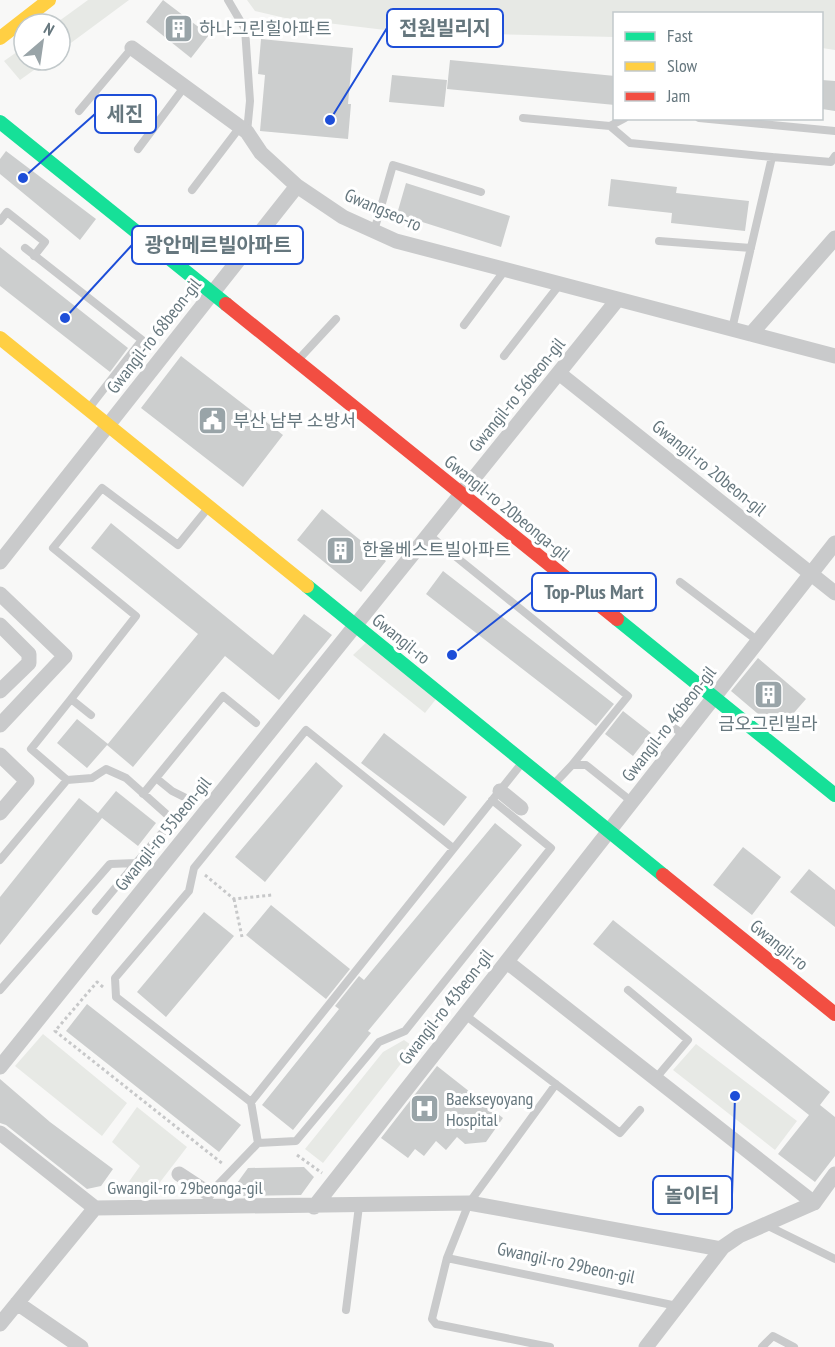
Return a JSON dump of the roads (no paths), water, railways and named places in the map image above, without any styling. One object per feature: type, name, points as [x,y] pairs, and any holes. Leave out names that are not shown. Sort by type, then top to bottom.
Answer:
[{"type":"main road","points":[[0,38],[49,0]]},
{"type":"main road","name":"Gwangil-ro 20beonga-gil","points":[[0,122],[835,795]]},
{"type":"main road","name":"Gwangil-ro","points":[[0,338],[835,1014]]},
{"type":"street","name":"Gwangseo-ro","points":[[132,48],[244,129],[261,153],[297,186],[343,217],[396,241],[835,356]]},
{"type":"street","name":"Gwangil-ro 68beon-gil","points":[[0,562],[5,544],[108,425],[297,186]]},
{"type":"street","points":[[751,334],[835,238]]},
{"type":"street","name":"Gwangil-ro 56beon-gil","points":[[356,626],[618,299]]},
{"type":"street","name":"Gwangil-ro 20beon-gil","points":[[560,374],[835,593]]},
{"type":"street","name":"Gwangil-ro 46beon-gil","points":[[609,831],[679,731],[714,698],[835,543]]},
{"type":"street","points":[[0,594],[64,656],[0,725]]},
{"type":"street","points":[[0,625],[29,654],[29,663],[0,691]]},
{"type":"street","name":"Gwangil-ro 55beon-gil","points":[[0,1067],[356,626]]},
{"type":"street","points":[[0,755],[27,781],[0,813]]},
{"type":"street","points":[[496,795],[521,808]]},
{"type":"street","name":"Gwangil-ro 43beon-gil","points":[[314,1207],[609,831]]},
{"type":"street","points":[[507,962],[814,1203]]},
{"type":"street","name":"Gwangil-ro 29beonga-gil","points":[[0,1133],[95,1208],[209,1200],[314,1207],[469,1203],[721,1249]]},
{"type":"street","points":[[179,1174],[209,1200]]},
{"type":"street","points":[[646,1347],[721,1249],[740,1236],[814,1203],[835,1174]]},
{"type":"street","points":[[0,1324],[95,1208]]},
{"type":"street","points":[[17,1303],[81,1347]]},
{"type":"lane","points":[[192,190],[244,129],[250,101],[245,29],[228,0]]},
{"type":"lane","name":"Gwangseo-ro","points":[[79,111],[132,48]]},
{"type":"lane","points":[[138,149],[185,86]]},
{"type":"lane","points":[[523,118],[610,126],[621,120]]},
{"type":"lane","points":[[720,120],[835,131]]},
{"type":"lane","points":[[610,126],[630,143],[831,162],[835,156]]},
{"type":"lane","points":[[732,329],[772,157]]},
{"type":"lane","points":[[374,231],[393,165],[481,192]]},
{"type":"lane","points":[[0,221],[7,212],[45,242],[34,256]]},
{"type":"lane","points":[[659,241],[751,248]]},
{"type":"lane","points":[[25,248],[142,340],[88,409]]},
{"type":"lane","points":[[464,326],[505,270]]},
{"type":"lane","points":[[504,356],[560,284]]},
{"type":"lane","points":[[297,362],[336,319]]},
{"type":"lane","points":[[96,911],[173,820],[126,778],[106,769],[92,778],[67,780],[31,749],[136,616],[53,548],[102,488],[178,545],[209,507]]},
{"type":"lane","points":[[429,535],[628,696],[554,786]]},
{"type":"lane","points":[[681,582],[758,641]]},
{"type":"lane","points":[[143,794],[223,696],[256,723]]},
{"type":"lane","points":[[71,699],[91,715]]},
{"type":"lane","points":[[258,1143],[251,1101],[116,997],[115,978],[189,891],[195,868],[306,730],[453,848]]},
{"type":"lane","points":[[251,1101],[523,761]]},
{"type":"lane","points":[[572,765],[586,765],[626,797]]},
{"type":"lane","points":[[156,778],[172,791],[190,800]]},
{"type":"lane","points":[[0,860],[67,780]]},
{"type":"lane","points":[[209,1200],[258,1143],[296,1141],[379,1042],[405,1031],[551,848],[496,795]]},
{"type":"lane","points":[[0,990],[110,864],[136,863]]},
{"type":"lane","points":[[628,990],[688,1041],[656,1078]]},
{"type":"lane","points":[[465,1015],[620,1133],[640,1110]]},
{"type":"lane","points":[[550,1347],[436,1324],[432,1319],[447,1258],[469,1203],[555,1084]]},
{"type":"lane","points":[[346,1310],[360,1206]]},
{"type":"lane","points":[[765,1224],[835,1259]]},
{"type":"lane","name":"Gwangil-ro 29beon-gil","points":[[447,1258],[677,1306]]},
{"type":"lane","points":[[762,1347],[773,1336],[794,1347]]},
{"type":"place","name":"하나그린힐아파트","points":[[178,29]]},
{"type":"place","name":"전원빌리지","points":[[330,120]]},
{"type":"place","name":"세진","points":[[23,178]]},
{"type":"place","name":"광안메르빌아파트","points":[[65,318]]},
{"type":"place","name":"부산 남부 소방서","points":[[212,421]]},
{"type":"place","name":"한울베스트빌아파트","points":[[341,550]]},
{"type":"place","name":"Top-Plus Mart","points":[[452,655]]},
{"type":"place","name":"금오그린빌라","points":[[768,695]]},
{"type":"place","name":"놀이터","points":[[735,1096]]},
{"type":"place","name":"Baekseyoyang Hospital","points":[[425,1109]]}]
